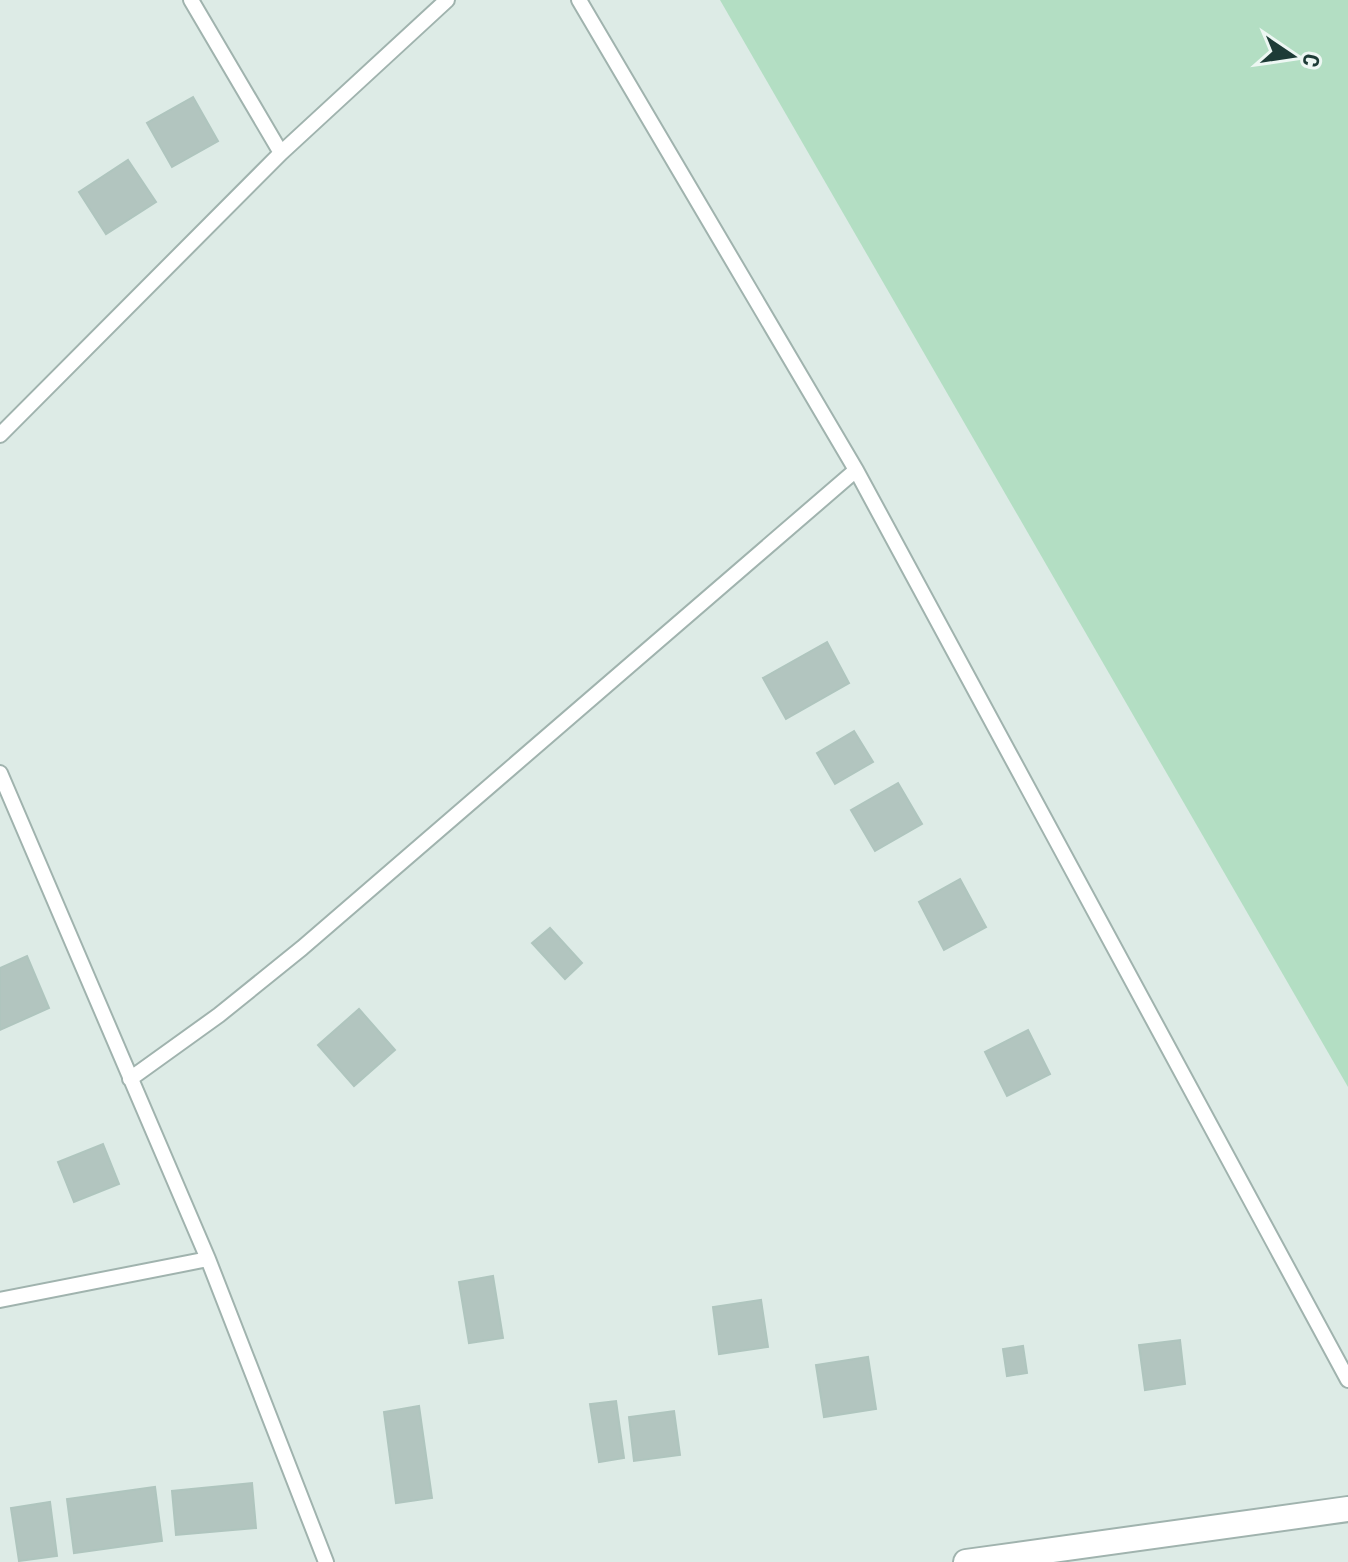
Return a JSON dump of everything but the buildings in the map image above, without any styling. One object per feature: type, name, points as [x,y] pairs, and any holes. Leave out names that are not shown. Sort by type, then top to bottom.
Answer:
[{"type":"street","points":[[966,1562],[1348,1509]]},
{"type":"lane","points":[[191,0],[281,153]]},
{"type":"lane","points":[[0,435],[281,153],[447,0]]},
{"type":"lane","points":[[579,0],[856,470],[1348,1380]]},
{"type":"lane","points":[[130,1079],[219,1015],[302,948],[856,470]]},
{"type":"lane","points":[[0,773],[208,1259],[326,1562]]},
{"type":"lane","points":[[0,1300],[208,1259]]},
{"type":"green space","points":[[720,0],[1348,0],[1348,1087]]}]
